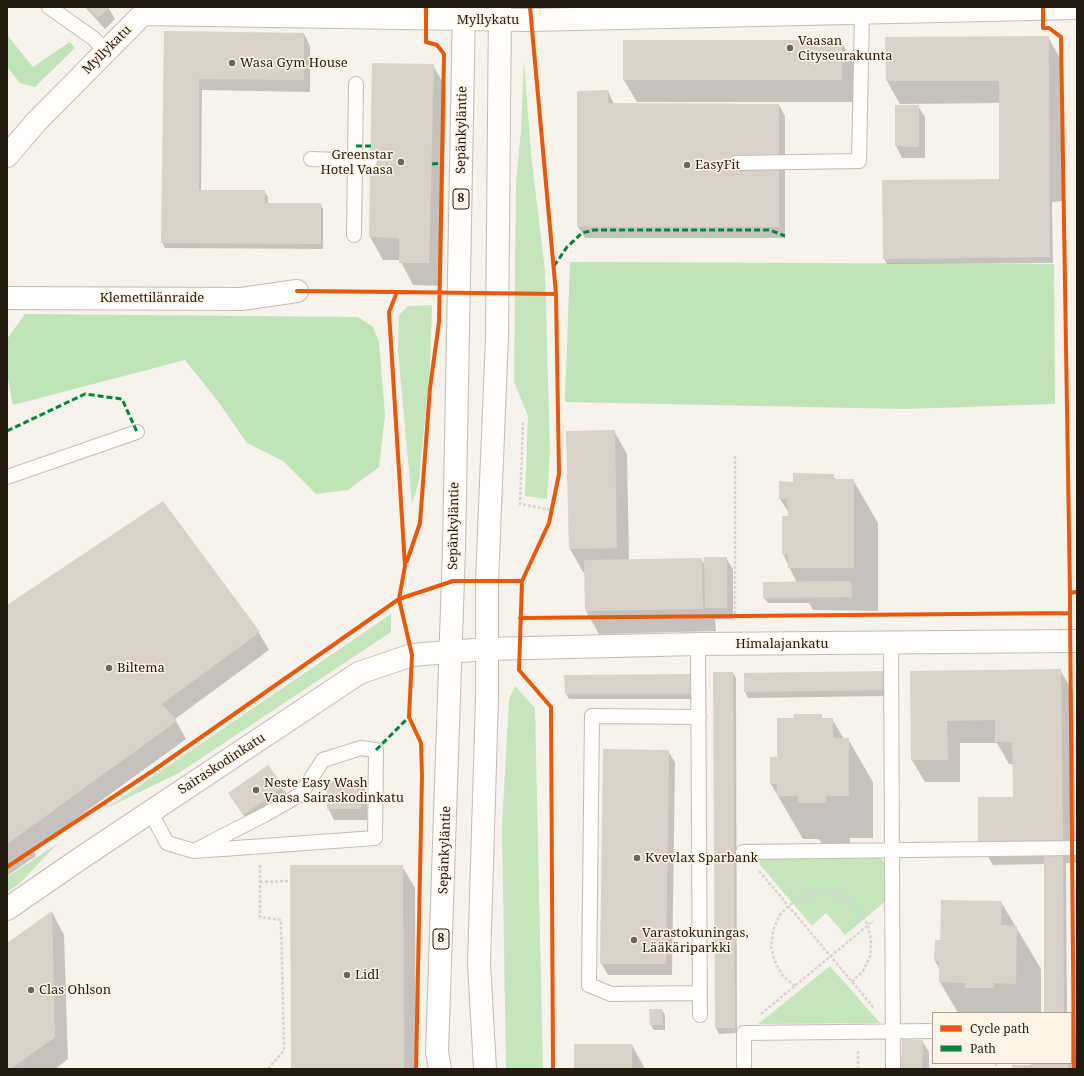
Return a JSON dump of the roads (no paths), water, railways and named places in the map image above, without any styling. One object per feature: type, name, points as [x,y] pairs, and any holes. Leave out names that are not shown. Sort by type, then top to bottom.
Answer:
[{"type":"main road","name":"Myllykatu","points":[[7,156],[36,122],[106,51],[140,10],[500,14],[1077,8]]},
{"type":"main road","name":"Sepänkyläntie","points":[[440,1069],[437,1052],[452,651],[464,13]]},
{"type":"main road","points":[[485,1069],[479,963],[487,698],[487,581],[497,337],[500,14]]},
{"type":"main road","name":"Klemettilänraide","points":[[7,298],[241,299],[297,291]]},
{"type":"main road","name":"Himalajankatu","points":[[486,649],[698,644],[1077,641]]},
{"type":"main road","name":"Sairaskodinkatu","points":[[7,909],[359,673],[412,655],[486,649]]},
{"type":"lane","points":[[49,7],[93,38],[106,51]]},
{"type":"lane","points":[[735,163],[860,161],[881,10]]},
{"type":"lane","points":[[354,235],[356,84]]},
{"type":"lane","points":[[311,158],[370,160]]},
{"type":"lane","points":[[7,477],[137,432]]},
{"type":"lane","points":[[891,643],[893,1069]]},
{"type":"lane","points":[[698,644],[700,1014]]},
{"type":"lane","points":[[699,717],[592,716],[588,985],[612,994],[700,993]]},
{"type":"lane","points":[[150,812],[167,843],[194,851],[375,838],[376,750],[362,748],[323,760],[301,794],[194,851]]},
{"type":"lane","points":[[743,852],[1077,848]]},
{"type":"lane","points":[[744,1069],[744,1033],[932,1031]]},
{"type":"place","name":"Vaasan Cityseurakunta","points":[[790,48]]},
{"type":"place","name":"Wasa Gym House","points":[[232,63]]},
{"type":"place","name":"Greenstar Hotel Vaasa","points":[[401,162]]},
{"type":"place","name":"EasyFit","points":[[687,165]]},
{"type":"place","name":"Biltema","points":[[109,668]]},
{"type":"place","name":"Neste Easy Wash Vaasa Sairaskodinkatu","points":[[256,790]]},
{"type":"place","name":"Kvevlax Sparbank","points":[[637,858]]},
{"type":"place","name":"Varastokuningas, Lääkäriparkki","points":[[634,940]]},
{"type":"place","name":"Lidl","points":[[347,975]]},
{"type":"place","name":"Clas Ohlson","points":[[31,990]]}]
